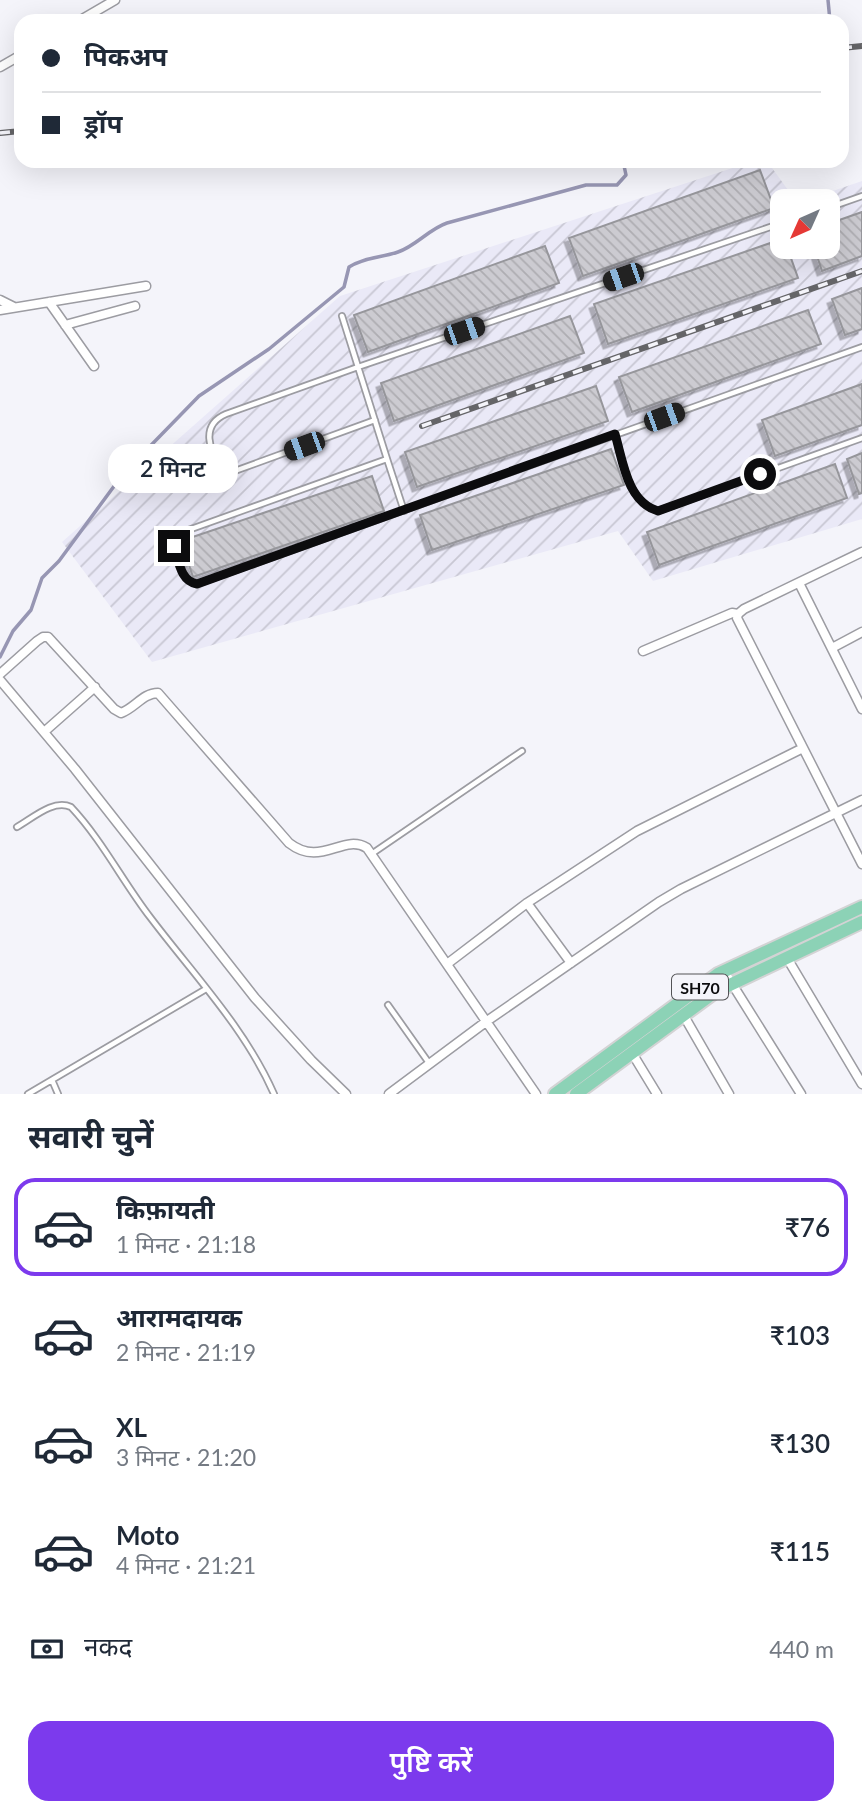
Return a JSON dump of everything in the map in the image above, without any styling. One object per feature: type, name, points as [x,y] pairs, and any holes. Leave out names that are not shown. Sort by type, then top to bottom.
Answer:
[{"type":"main road","name":"SH70","points":[[555,1094],[724,971],[862,907]]},
{"type":"main road","name":"SH70","points":[[576,1094],[731,983],[860,928]]},
{"type":"street","points":[[91,14],[115,0]]},
{"type":"street","points":[[0,310],[146,286]]},
{"type":"street","points":[[0,300],[14,307]]},
{"type":"street","points":[[48,302],[94,366]]},
{"type":"street","points":[[65,325],[135,306]]},
{"type":"street","points":[[643,651],[732,613],[738,614],[862,552]]},
{"type":"street","points":[[799,583],[861,704]]},
{"type":"street","points":[[738,614],[737,618],[862,864]]},
{"type":"street","points":[[832,649],[862,632]]},
{"type":"street","points":[[0,674],[43,636],[54,641],[114,709],[121,713],[147,695],[158,693],[298,850],[313,854],[356,843],[362,844],[373,853],[536,1094]]},
{"type":"street","points":[[0,680],[255,998],[344,1093]]},
{"type":"street","points":[[44,732],[95,687]]},
{"type":"street","points":[[447,964],[527,903],[637,831],[803,748]]},
{"type":"street","points":[[389,1094],[487,1021],[681,889],[862,800]]},
{"type":"street","points":[[527,903],[571,963]]},
{"type":"street","points":[[787,958],[862,1084]]},
{"type":"street","points":[[724,971],[801,1094]]},
{"type":"street","points":[[684,1016],[729,1094]]},
{"type":"street","points":[[632,1053],[657,1094]]},
{"type":"lane","points":[[840,204],[862,196]]},
{"type":"lane","points":[[375,420],[232,472],[222,470],[215,460],[208,430],[217,418],[358,367],[770,227]]},
{"type":"lane","points":[[342,316],[404,511]]},
{"type":"lane","points":[[387,459],[180,533],[174,539],[174,546],[184,578],[197,584],[862,347]]},
{"type":"lane","points":[[615,434],[633,492],[645,507],[658,511],[862,438]]},
{"type":"lane","points":[[373,853],[522,751]]},
{"type":"lane","points":[[17,827],[53,806],[63,803],[71,807],[254,1056],[274,1094]]},
{"type":"lane","points":[[28,1094],[206,989]]},
{"type":"lane","points":[[388,1005],[429,1063]]},
{"type":"lane","points":[[52,1080],[58,1094]]},
{"type":"shaded area","points":[[733,168],[772,168],[787,189],[770,189],[770,259],[840,259],[839,189],[862,181],[862,519],[653,581],[618,531],[152,662],[62,542],[340,296]]},
{"type":"building","points":[[760,170],[770,197],[770,209],[583,276],[569,238]]},
{"type":"building","points":[[862,212],[862,256],[822,271],[818,259],[840,259],[840,220]]},
{"type":"building","points":[[770,243],[770,259],[791,259],[798,278],[608,344],[594,304]]},
{"type":"building","points":[[545,246],[559,283],[368,352],[354,315]]},
{"type":"building","points":[[862,288],[862,329],[845,335],[832,299]]},
{"type":"building","points":[[808,310],[821,344],[632,412],[619,377]]},
{"type":"building","points":[[570,316],[584,353],[394,421],[381,383]]},
{"type":"building","points":[[862,384],[862,425],[775,456],[762,420]]},
{"type":"building","points":[[596,386],[608,421],[417,487],[405,452]]},
{"type":"building","points":[[611,449],[624,485],[432,550],[420,515]]},
{"type":"building","points":[[862,453],[862,493],[859,494],[847,459]]},
{"type":"building","points":[[835,464],[847,498],[659,565],[647,532]]},
{"type":"building","points":[[372,476],[384,511],[193,577],[181,541]]},
{"type":"waterway","points":[[828,0],[829,14]]},
{"type":"waterway","points":[[0,657],[13,631],[31,610],[42,578],[59,561],[123,474],[199,396],[269,349],[344,287],[349,267],[405,249],[447,223],[586,185],[617,185],[626,175],[624,168]]},
{"type":"railway","points":[[849,47],[862,46]]},
{"type":"railway","points":[[0,133],[14,132]]},
{"type":"railway","points":[[422,426],[862,271]]},
{"type":"route","points":[[174,546],[184,578],[197,584],[615,434],[633,492],[645,507],[658,511],[760,474]]}]
